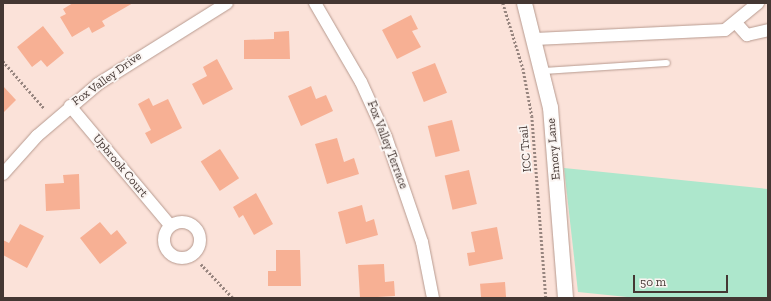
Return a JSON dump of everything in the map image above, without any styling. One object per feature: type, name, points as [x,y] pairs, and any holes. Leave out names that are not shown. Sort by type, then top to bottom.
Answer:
[{"type":"street","name":"Fox Valley Drive","points":[[3,174],[70,106],[139,55],[227,3]]},
{"type":"street","name":"Fox Valley Terrace","points":[[315,3],[361,82],[386,137],[422,242],[433,298]]},
{"type":"street","name":"Emory Lane","points":[[524,3],[543,71],[555,149],[565,298]]},
{"type":"street","points":[[535,39],[725,30],[737,24],[758,3]]},
{"type":"street","points":[[737,24],[747,35],[768,30]]},
{"type":"street","name":"Upbrook Court","points":[[70,106],[170,225]]},
{"type":"lane","points":[[543,71],[667,63]]},
{"type":"path","name":"ICC Trail","points":[[503,3],[523,68],[532,116],[546,298]]},
{"type":"path","points":[[3,61],[44,108]]},
{"type":"path","points":[[201,264],[233,298]]},
{"type":"green space","points":[[564,168],[768,189],[768,298],[637,298],[578,292]]},
{"type":"building","points":[[73,3],[133,3],[102,21],[105,26],[92,33],[89,27],[72,37],[60,17],[66,14],[63,9]]},
{"type":"building","points":[[411,15],[418,29],[412,31],[421,47],[397,59],[382,30]]},
{"type":"building","points":[[43,26],[64,53],[47,67],[41,60],[32,67],[17,47]]},
{"type":"building","points":[[289,31],[290,59],[244,59],[244,40],[274,39],[274,32]]},
{"type":"building","points":[[217,59],[233,89],[203,105],[192,84],[207,76],[203,67]]},
{"type":"building","points":[[435,63],[447,93],[424,102],[412,72]]},
{"type":"building","points":[[3,86],[16,100],[3,113]]},
{"type":"building","points":[[311,86],[316,99],[326,95],[333,111],[301,126],[288,96]]},
{"type":"building","points":[[149,98],[153,106],[168,99],[182,128],[151,144],[145,133],[151,130],[138,104]]},
{"type":"building","points":[[452,120],[460,151],[435,157],[428,126]]},
{"type":"building","points":[[337,138],[344,162],[354,158],[359,174],[327,184],[315,144]]},
{"type":"building","points":[[220,149],[239,178],[220,191],[201,162]]},
{"type":"building","points":[[469,170],[477,204],[453,210],[445,176]]},
{"type":"building","points":[[79,174],[80,209],[46,211],[45,184],[64,183],[63,175]]},
{"type":"building","points":[[256,193],[273,224],[254,235],[243,215],[239,218],[233,207]]},
{"type":"building","points":[[362,205],[366,222],[374,219],[378,235],[346,244],[338,212]]},
{"type":"building","points":[[100,222],[111,235],[117,230],[127,243],[100,264],[80,238]]},
{"type":"building","points":[[20,224],[44,236],[27,268],[3,255],[3,240],[9,243]]},
{"type":"building","points":[[497,227],[503,259],[469,266],[467,253],[475,252],[471,232]]},
{"type":"building","points":[[276,250],[300,250],[301,286],[268,286],[268,271],[276,271]]},
{"type":"building","points":[[384,264],[385,282],[394,281],[395,296],[360,298],[358,265]]},
{"type":"building","points":[[505,282],[506,298],[481,298],[480,284]]}]
